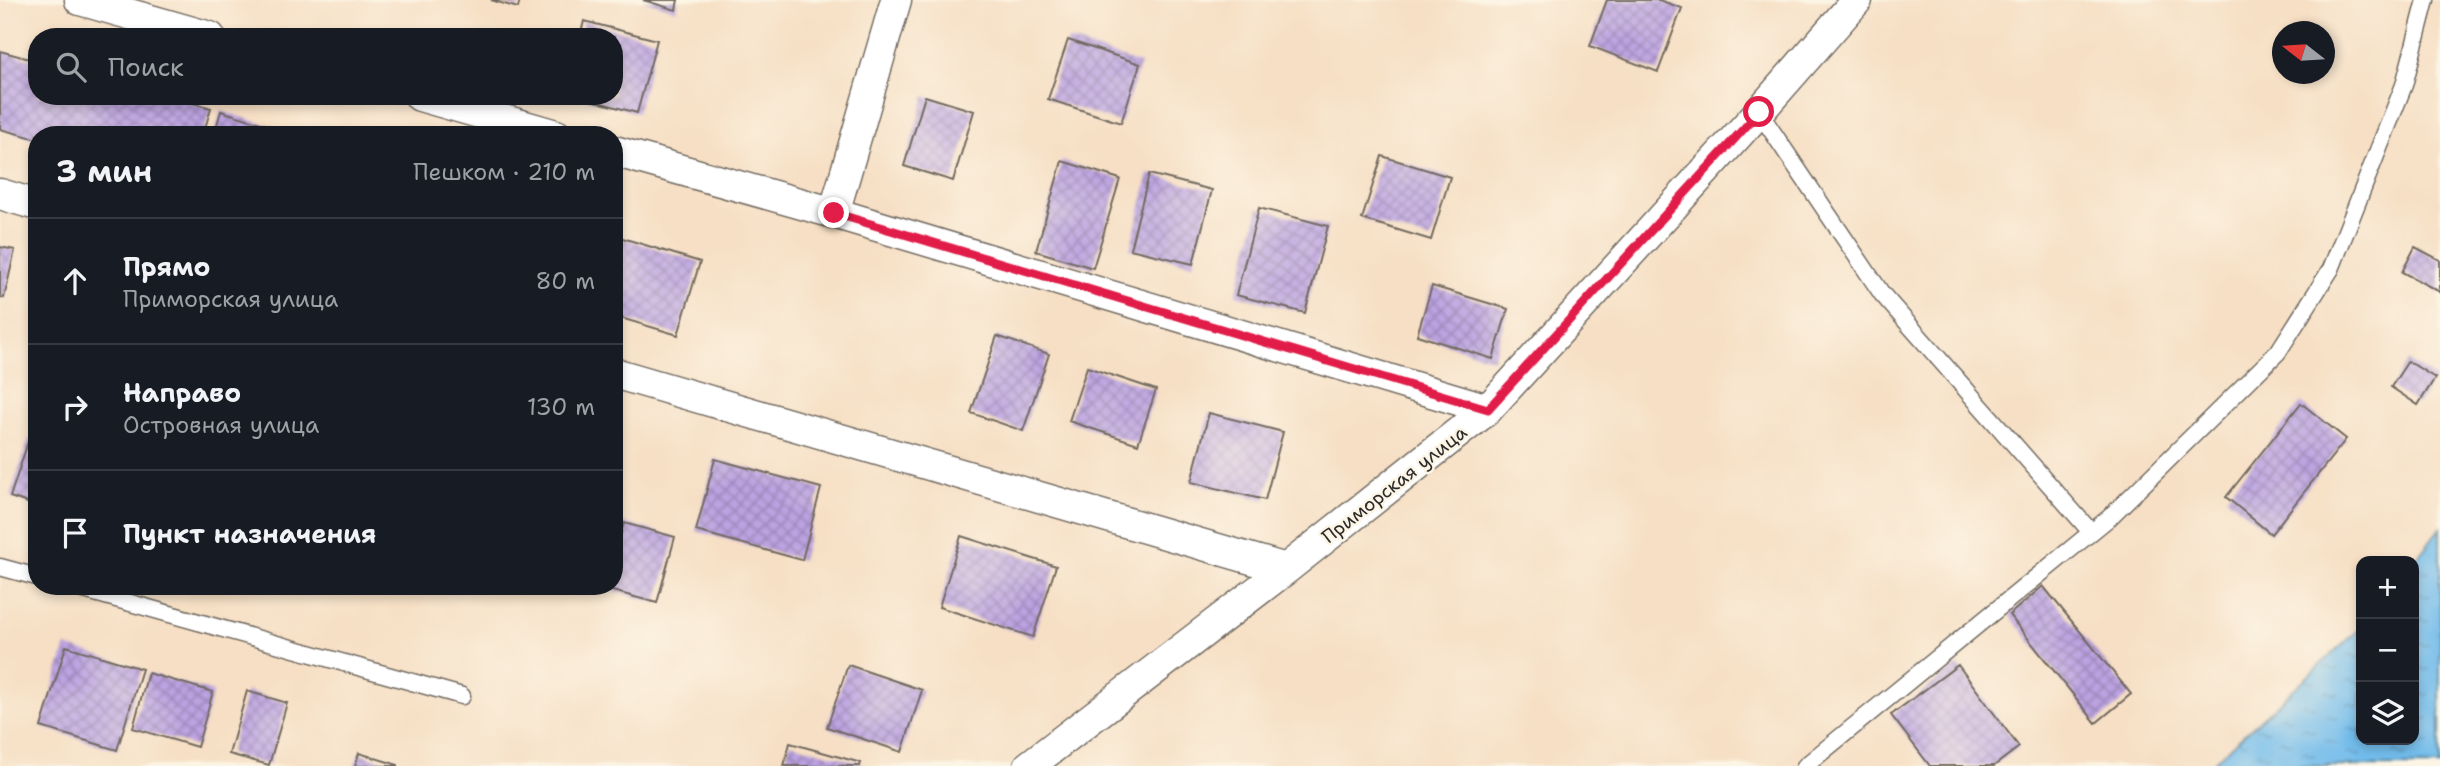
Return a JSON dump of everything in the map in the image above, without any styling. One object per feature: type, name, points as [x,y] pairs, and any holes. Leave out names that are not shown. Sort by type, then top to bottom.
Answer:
[{"type":"street","points":[[79,0],[177,28]]},
{"type":"street","points":[[834,213],[895,0]]},
{"type":"street","name":"Приморская улица","points":[[1029,766],[1286,569],[1488,409],[1759,112],[1857,0]]},
{"type":"street","points":[[451,105],[525,126]]},
{"type":"street","points":[[623,154],[834,213],[1488,409]]},
{"type":"street","points":[[0,194],[28,202]]},
{"type":"street","points":[[623,376],[1286,569]]},
{"type":"lane","points":[[1805,766],[2110,517],[2278,352],[2331,270],[2404,85],[2426,0]]},
{"type":"lane","points":[[1759,112],[1882,294],[2091,532]]},
{"type":"lane","points":[[0,567],[28,575]]},
{"type":"lane","points":[[102,595],[462,696]]},
{"type":"water","points":[[2440,528],[2440,766],[2209,766],[2356,633],[2356,745],[2419,745],[2419,556]]},
{"type":"building","points":[[491,0],[520,0],[518,8]]},
{"type":"building","points":[[643,0],[678,0],[676,10]]},
{"type":"building","points":[[1607,0],[1659,0],[1682,8],[1658,72],[1590,46]]},
{"type":"building","points":[[584,21],[611,28],[582,28]]},
{"type":"building","points":[[623,31],[657,40],[637,113],[608,105],[623,105]]},
{"type":"building","points":[[1068,40],[1140,64],[1121,123],[1048,99]]},
{"type":"building","points":[[0,51],[28,59],[28,105],[200,105],[211,108],[206,126],[28,126],[28,137],[0,129]]},
{"type":"building","points":[[925,96],[974,111],[953,181],[904,166]]},
{"type":"building","points":[[221,111],[271,126],[217,126]]},
{"type":"building","points":[[1382,156],[1450,177],[1431,240],[1362,219]]},
{"type":"building","points":[[1062,161],[1120,179],[1093,268],[1036,251]]},
{"type":"building","points":[[1149,174],[1212,190],[1193,264],[1130,249]]},
{"type":"building","points":[[1259,208],[1328,226],[1305,313],[1236,295]]},
{"type":"building","points":[[623,238],[700,262],[678,335],[623,319]]},
{"type":"building","points":[[0,247],[15,250],[4,298],[0,297]]},
{"type":"building","points":[[2415,247],[2440,260],[2440,292],[2402,272]]},
{"type":"building","points":[[1432,286],[1508,309],[1493,359],[1417,335]]},
{"type":"building","points":[[997,336],[1049,354],[1023,431],[971,413]]},
{"type":"building","points":[[2408,361],[2435,378],[2418,405],[2391,387]]},
{"type":"building","points":[[1087,367],[1156,390],[1138,444],[1069,421]]},
{"type":"building","points":[[2301,403],[2346,439],[2271,534],[2226,497]]},
{"type":"building","points":[[1209,413],[1283,432],[1265,500],[1191,482]]},
{"type":"building","points":[[28,442],[28,503],[10,497]]},
{"type":"building","points":[[715,459],[821,488],[802,560],[696,531]]},
{"type":"building","points":[[624,523],[675,537],[657,603],[623,594]]},
{"type":"building","points":[[961,536],[1056,566],[1033,637],[939,607]]},
{"type":"building","points":[[2043,586],[2131,694],[2096,723],[2009,615]]},
{"type":"building","points":[[66,646],[142,669],[117,750],[41,727]]},
{"type":"building","points":[[848,665],[922,690],[902,752],[827,727]]},
{"type":"building","points":[[1958,665],[2019,747],[1994,766],[1930,766],[1891,715]]},
{"type":"building","points":[[148,673],[213,692],[197,747],[133,728]]},
{"type":"building","points":[[247,691],[287,703],[269,765],[229,754]]},
{"type":"building","points":[[790,743],[861,763],[860,766],[784,766]]},
{"type":"building","points":[[359,753],[398,765],[398,766],[355,766]]},
{"type":"route","points":[[834,213],[1488,409],[1759,112]]}]
